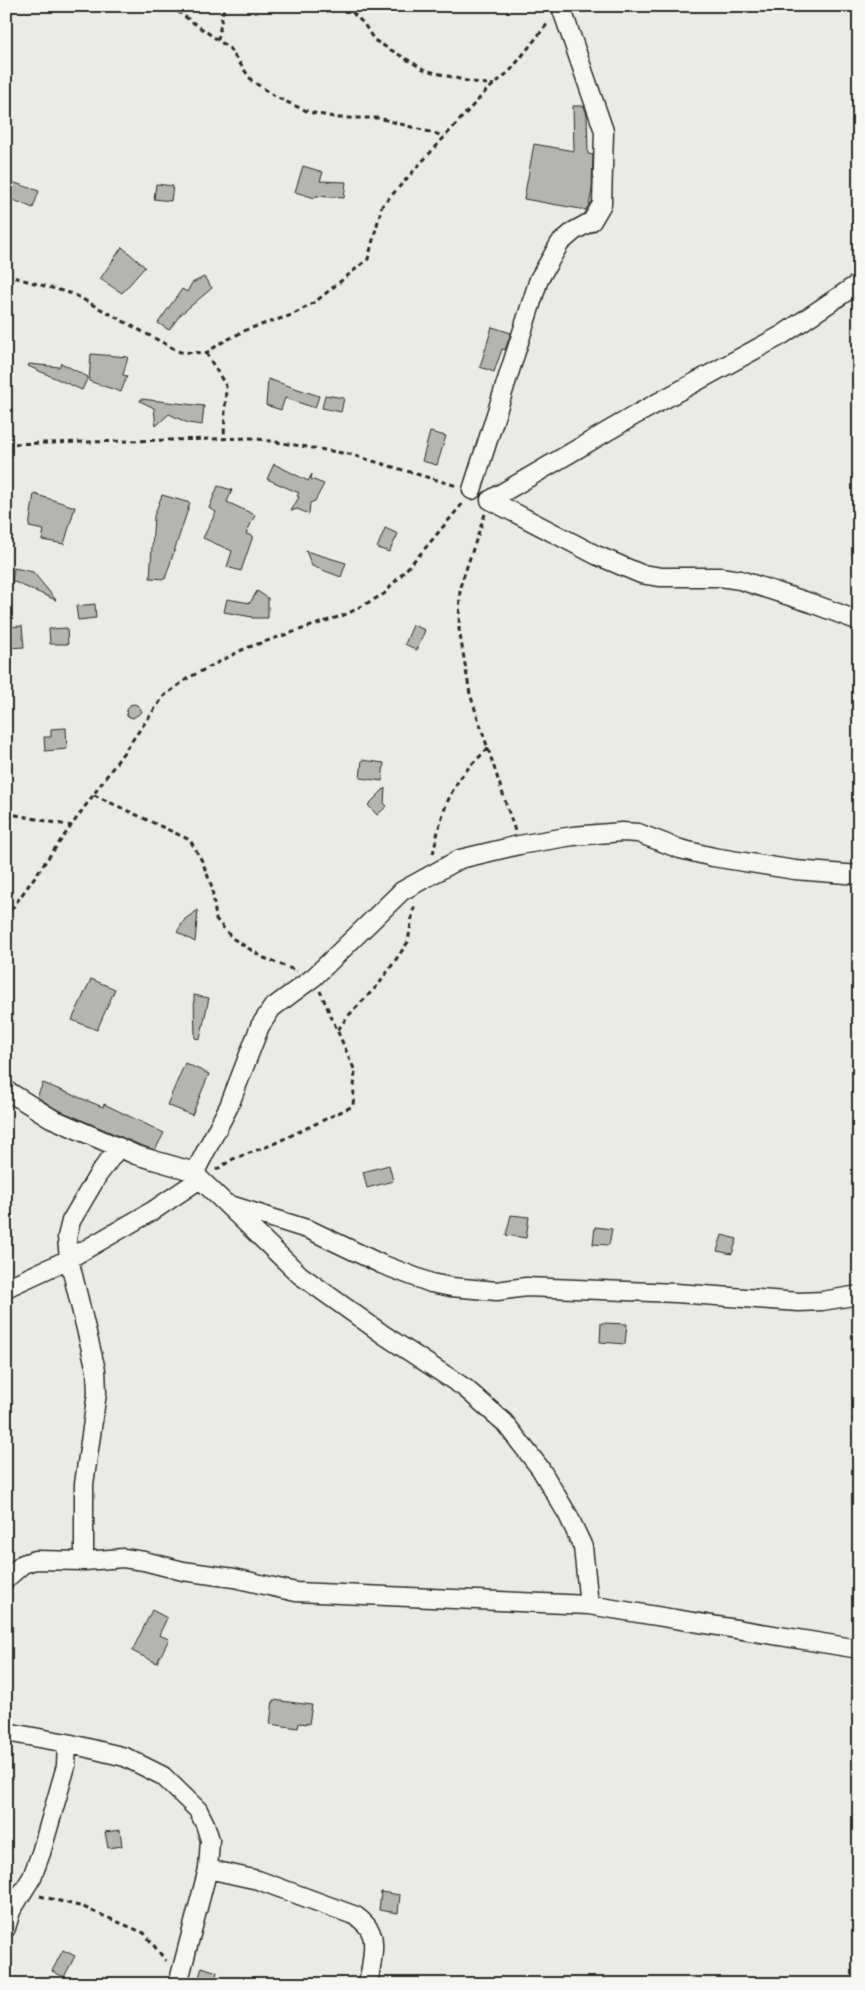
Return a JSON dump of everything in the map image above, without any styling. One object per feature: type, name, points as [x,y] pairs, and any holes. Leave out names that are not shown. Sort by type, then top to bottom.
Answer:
[{"type":"street","points":[[472,490],[539,279],[560,243],[574,231],[592,221],[602,204],[604,131],[561,7]]},
{"type":"street","points":[[490,500],[637,414],[782,335],[859,283]]},
{"type":"street","points":[[490,500],[596,555],[641,574],[661,577],[720,577],[740,580],[811,603],[859,622]]},
{"type":"street","points":[[6,1288],[69,1258],[154,1210],[198,1175],[238,1087],[260,1026],[272,1008],[314,977],[402,891],[460,859],[519,845],[573,836],[622,832],[638,833],[680,849],[714,857],[795,870],[859,875]]},
{"type":"street","points":[[6,1090],[51,1118],[119,1147],[198,1175],[300,1275],[384,1335],[465,1388],[504,1422],[540,1468],[568,1515],[583,1547],[589,1605]]},
{"type":"street","points":[[84,1561],[84,1484],[97,1393],[96,1370],[69,1258],[66,1237],[70,1221],[119,1147]]},
{"type":"street","points":[[227,1204],[310,1230],[381,1264],[431,1283],[451,1287],[497,1291],[526,1287],[676,1293],[798,1302],[822,1301],[859,1295]]},
{"type":"street","points":[[6,1578],[23,1564],[35,1560],[84,1561],[123,1558],[144,1561],[183,1571],[234,1578],[296,1592],[421,1599],[490,1599],[589,1605],[859,1649]]},
{"type":"street","points":[[6,1732],[67,1743],[124,1757],[163,1776],[198,1810],[210,1840],[208,1869],[178,1984]]},
{"type":"street","points":[[6,1928],[12,1911],[32,1877],[41,1853],[66,1766],[67,1743]]},
{"type":"street","points":[[208,1869],[258,1880],[356,1916],[365,1922],[374,1938],[370,1977],[367,1984]]},
{"type":"path","points":[[170,6],[229,48],[252,81],[278,98],[309,112],[339,118],[379,118],[444,136]]},
{"type":"path","points":[[218,40],[224,6]]},
{"type":"path","points":[[346,6],[364,24],[374,40],[425,70],[467,81],[494,84]]},
{"type":"path","points":[[6,275],[73,294],[180,352],[206,353],[220,342],[248,329],[292,315],[315,302],[368,259],[382,206],[444,136],[494,84],[510,71],[561,7]]},
{"type":"path","points":[[206,353],[226,386],[224,438]]},
{"type":"path","points":[[6,444],[252,438],[349,454],[472,490],[422,552],[384,594],[347,614],[246,648],[188,678],[164,696],[6,917]]},
{"type":"path","points":[[490,500],[460,587],[459,628],[470,694],[519,845]]},
{"type":"path","points":[[94,795],[190,840],[202,861],[212,887],[216,919],[232,938],[264,958],[314,977],[355,1070],[353,1106],[271,1145],[198,1175]]},
{"type":"path","points":[[6,813],[72,826]]},
{"type":"path","points":[[22,1893],[45,1896],[83,1907],[144,1933],[169,1964]]},
{"type":"building","points":[[573,106],[584,106],[587,115],[588,154],[593,155],[592,190],[589,205],[586,210],[524,199],[534,144],[574,151]]},
{"type":"building","points":[[303,166],[323,172],[320,181],[346,182],[344,198],[316,196],[315,198],[295,192]]},
{"type":"building","points":[[6,180],[39,191],[33,208],[6,197]]},
{"type":"building","points":[[156,184],[173,186],[171,201],[154,199]]},
{"type":"building","points":[[122,247],[145,267],[122,293],[100,279]]},
{"type":"building","points":[[204,277],[212,288],[180,315],[169,330],[158,323],[182,289],[187,292],[192,283]]},
{"type":"building","points":[[492,327],[511,333],[505,350],[502,349],[494,372],[480,367]]},
{"type":"building","points":[[91,354],[128,357],[123,375],[127,376],[121,392],[89,381]]},
{"type":"building","points":[[61,363],[88,377],[82,390],[28,366],[29,364],[59,367]]},
{"type":"building","points":[[268,379],[319,396],[315,408],[285,398],[281,410],[266,405]]},
{"type":"building","points":[[325,395],[344,398],[341,412],[322,408]]},
{"type":"building","points":[[141,399],[204,406],[202,425],[188,423],[169,414],[156,426],[154,408],[140,401]]},
{"type":"building","points":[[430,432],[446,436],[437,465],[422,461]]},
{"type":"building","points":[[274,464],[308,481],[312,474],[311,479],[324,484],[315,501],[310,503],[309,514],[297,509],[291,511],[299,497],[297,496],[299,493],[267,479]]},
{"type":"building","points":[[218,486],[232,490],[227,502],[255,515],[246,534],[253,536],[241,571],[227,567],[232,551],[203,538],[216,512],[209,508]]},
{"type":"building","points":[[34,494],[75,507],[64,544],[42,540],[44,530],[29,527]]},
{"type":"building","points":[[162,495],[190,503],[165,579],[150,578],[154,516]]},
{"type":"building","points":[[385,528],[398,534],[389,552],[377,548]]},
{"type":"building","points":[[306,551],[346,563],[341,577],[312,566]]},
{"type":"building","points":[[14,568],[33,572],[56,600],[12,581]]},
{"type":"building","points":[[257,591],[268,598],[268,618],[252,618],[224,612],[227,599],[250,603]]},
{"type":"building","points":[[95,604],[96,618],[78,620],[76,606]]},
{"type":"building","points":[[413,625],[425,630],[417,650],[405,644]]},
{"type":"building","points":[[22,626],[24,647],[8,648],[6,627]]},
{"type":"building","points":[[67,628],[68,644],[50,644],[49,629]]},
{"type":"building","points":[[130,705],[139,706],[142,712],[133,718],[127,716],[126,711]]},
{"type":"building","points":[[66,728],[67,749],[45,751],[44,737],[51,737],[51,729]]},
{"type":"building","points":[[362,760],[384,763],[382,781],[360,778]]},
{"type":"building","points":[[385,788],[384,803],[387,806],[377,815],[368,805]]},
{"type":"building","points":[[198,910],[195,942],[177,932],[185,919]]},
{"type":"building","points":[[91,979],[115,989],[97,1030],[72,1020]]},
{"type":"building","points":[[194,995],[209,998],[200,1039],[195,1038]]},
{"type":"building","points":[[185,1063],[209,1074],[192,1115],[167,1105]]},
{"type":"building","points":[[43,1083],[103,1107],[104,1104],[164,1133],[155,1150],[140,1145],[56,1109],[37,1097]]},
{"type":"building","points":[[389,1165],[393,1181],[367,1188],[363,1172]]},
{"type":"building","points":[[511,1215],[529,1217],[526,1238],[506,1235]]},
{"type":"building","points":[[595,1227],[612,1229],[609,1245],[593,1244]]},
{"type":"building","points":[[722,1235],[737,1239],[732,1254],[717,1251]]},
{"type":"building","points":[[601,1323],[627,1324],[625,1344],[600,1342]]},
{"type":"building","points":[[152,1610],[167,1618],[159,1635],[169,1639],[157,1663],[132,1651]]},
{"type":"building","points":[[273,1700],[312,1705],[309,1724],[299,1723],[298,1728],[270,1724]]},
{"type":"building","points":[[120,1830],[122,1846],[108,1848],[105,1832]]},
{"type":"building","points":[[381,1892],[400,1895],[398,1913],[379,1910]]},
{"type":"building","points":[[63,1950],[75,1956],[64,1977],[52,1971]]},
{"type":"building","points":[[202,1967],[217,1972],[214,1984],[197,1984]]}]
